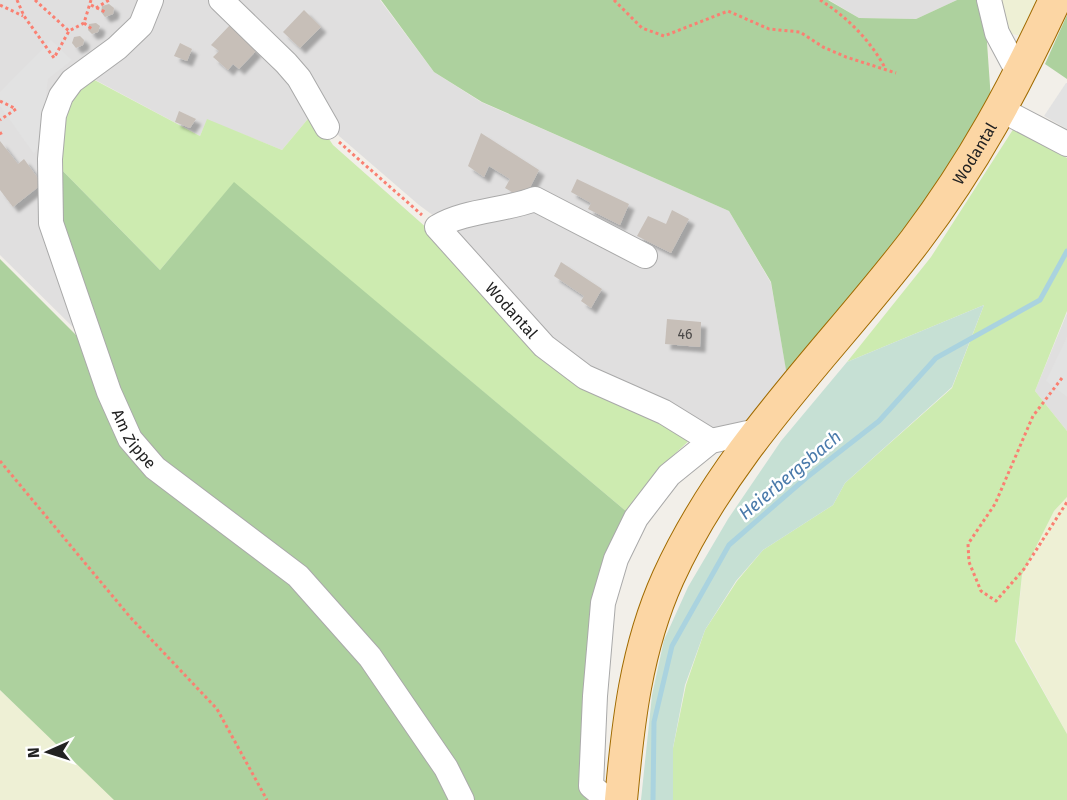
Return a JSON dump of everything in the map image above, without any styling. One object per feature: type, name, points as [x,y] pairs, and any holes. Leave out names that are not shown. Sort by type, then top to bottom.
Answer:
[{"type":"main road","name":"Wodantal","points":[[621,800],[630,702],[649,629],[685,544],[729,470],[757,431],[914,242],[967,169],[1020,76],[1055,0]]},
{"type":"street","name":"Am Zippe","points":[[152,0],[141,25],[117,48],[72,81],[61,96],[54,116],[50,159],[51,223],[109,392],[130,439],[155,468],[298,576],[370,657],[446,768],[462,800]]},
{"type":"street","points":[[221,0],[299,78],[327,127]]},
{"type":"street","points":[[989,0],[997,33],[1020,76]]},
{"type":"street","points":[[1002,110],[1067,144]]},
{"type":"street","points":[[437,228],[452,218],[515,207],[535,199],[582,203]]},
{"type":"street","points":[[535,199],[601,236],[645,256]]},
{"type":"street","name":"Wodantal","points":[[437,228],[544,346],[585,376],[664,412],[711,441]]},
{"type":"street","points":[[608,800],[591,786],[595,696],[603,603],[616,559],[636,518],[669,476],[711,441],[757,431]]},
{"type":"path","points":[[17,0],[24,16],[54,58],[69,31],[84,23],[92,5],[91,0]]},
{"type":"path","points":[[35,0],[69,31]]},
{"type":"path","points":[[96,8],[109,0]]},
{"type":"path","points":[[614,0],[642,27],[664,36],[728,11],[769,29],[800,32],[846,57],[896,73]]},
{"type":"path","points":[[820,0],[856,29],[877,53],[885,69]]},
{"type":"path","points":[[0,4],[24,16]]},
{"type":"path","points":[[92,5],[105,12]]},
{"type":"path","points":[[84,23],[93,30]]},
{"type":"path","points":[[0,101],[16,109],[0,120]]},
{"type":"path","points":[[327,127],[341,146],[437,228]]},
{"type":"path","points":[[1062,378],[1033,416],[995,504],[968,544],[969,562],[981,591],[996,600],[1024,569],[1067,502]]},
{"type":"path","points":[[0,460],[130,617],[218,709],[267,800]]},
{"type":"shaded area","points":[[0,0],[144,0],[143,5],[50,113],[86,340],[0,255]]},
{"type":"shaded area","points":[[159,0],[213,0],[292,85],[312,114],[282,150],[207,120],[200,136],[88,76]]},
{"type":"shaded area","points":[[230,0],[380,0],[434,72],[481,102],[729,211],[771,283],[787,375],[756,415],[730,429],[714,434],[587,369],[547,341],[453,230],[419,205],[339,136],[302,74]]},
{"type":"shaded area","points":[[829,0],[957,0],[916,19],[859,18]]},
{"type":"shaded area","points":[[51,40],[72,60],[48,79],[40,145],[34,154],[0,106],[0,92]]},
{"type":"shaded area","points":[[1067,83],[1067,129],[1044,116]]},
{"type":"shaded area","points":[[1067,313],[1067,431],[1035,391]]},
{"type":"shaded area","points":[[1067,337],[1067,397],[1046,381]]},
{"type":"green space","points":[[381,0],[828,0],[859,18],[916,19],[957,0],[984,0],[991,100],[932,201],[787,376],[771,282],[729,211],[482,102],[434,72]]},
{"type":"green space","points":[[1000,0],[1041,0],[1025,37],[1008,33]]},
{"type":"green space","points":[[1067,15],[1067,79],[1045,64]]},
{"type":"green space","points":[[87,76],[200,136],[207,119],[282,150],[312,114],[333,145],[437,237],[541,351],[693,437],[667,461],[627,512],[234,183],[160,270],[54,162],[59,122]]},
{"type":"green space","points":[[1014,128],[1067,158],[1067,311],[1035,391],[1067,431],[1067,497],[1054,511],[1022,575],[1015,641],[1067,734],[1067,800],[673,800],[673,748],[686,685],[705,630],[737,581],[763,550],[833,505],[845,483],[952,388],[984,305],[847,362],[931,257]]},
{"type":"green space","points":[[55,163],[160,270],[234,182],[627,512],[585,780],[587,800],[114,800],[0,690],[0,259],[98,357],[56,222]]},
{"type":"green space","points":[[984,305],[952,387],[845,483],[833,505],[763,550],[736,581],[705,630],[685,685],[673,748],[673,800],[641,800],[652,695],[664,640],[688,587],[728,519],[781,441],[847,362]]},
{"type":"green space","points":[[1067,497],[1067,734],[1016,640],[1022,576],[1054,511]]},
{"type":"green space","points":[[0,690],[115,800],[0,800]]},
{"type":"building","points":[[109,4],[114,8],[113,14],[105,17],[101,12],[102,6]]},
{"type":"building","points":[[304,10],[321,27],[300,48],[283,32]]},
{"type":"building","points":[[96,23],[100,26],[98,32],[92,34],[88,30],[89,24]]},
{"type":"building","points":[[230,25],[256,51],[239,69],[233,64],[228,70],[213,57],[219,51],[211,45]]},
{"type":"building","points":[[80,36],[84,40],[83,45],[76,48],[72,43],[74,37]]},
{"type":"building","points":[[180,43],[192,49],[187,61],[174,56]]},
{"type":"building","points":[[179,111],[196,119],[190,128],[175,122]]},
{"type":"building","points":[[481,133],[539,170],[524,199],[505,188],[510,179],[489,166],[484,177],[468,166]]},
{"type":"building","points":[[0,141],[18,164],[24,159],[42,184],[13,207],[0,190]]},
{"type":"building","points":[[577,179],[629,204],[620,225],[588,209],[591,203],[571,192]]},
{"type":"building","points":[[672,210],[689,219],[671,253],[637,236],[648,216],[666,224]]},
{"type":"building","points":[[561,262],[602,289],[591,308],[581,301],[584,296],[554,276]]},
{"type":"building","points":[[667,319],[701,322],[700,347],[665,344]]},
{"type":"waterway","name":"Heierbergsbach","points":[[653,800],[654,722],[672,646],[729,545],[806,478],[879,421],[936,358],[1040,300],[1067,251]]}]
